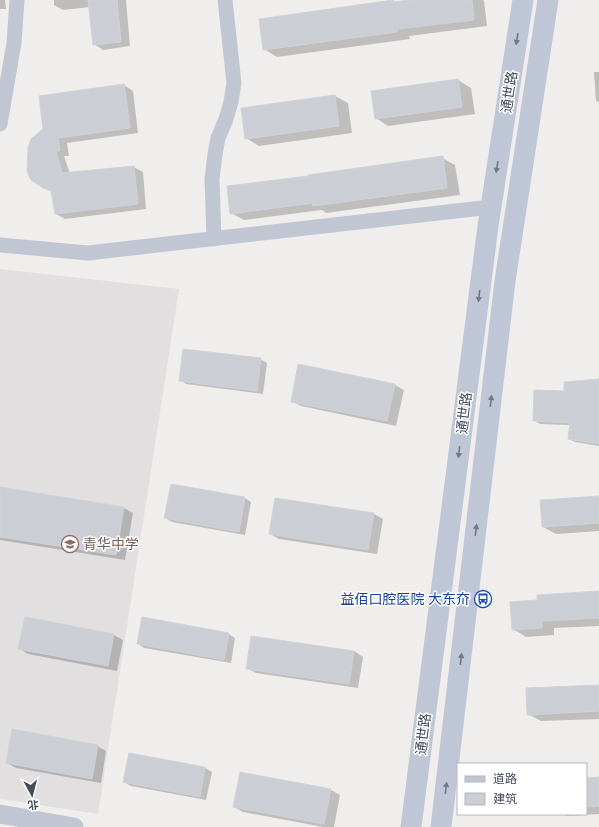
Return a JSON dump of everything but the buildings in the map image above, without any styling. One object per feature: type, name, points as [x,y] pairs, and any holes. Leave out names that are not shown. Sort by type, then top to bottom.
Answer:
[{"type":"main road","name":"通世路","points":[[412,827],[491,207],[523,0]]},
{"type":"main road","name":"通世路","points":[[441,827],[505,281],[548,0]]},
{"type":"street","points":[[0,124],[7,44],[18,0]]},
{"type":"street","points":[[214,239],[212,179],[214,154],[218,138],[226,120],[234,83],[225,0]]},
{"type":"street","points":[[0,245],[88,253],[491,207]]},
{"type":"street","points":[[0,814],[74,827]]},
{"type":"shaded area","name":"青华中学","points":[[0,269],[179,289],[98,814],[0,799]]},
{"type":"place","name":"青华中学","points":[[70,544]]},
{"type":"place","name":"益佰口腔医院 大东夼","points":[[483,599]]}]
